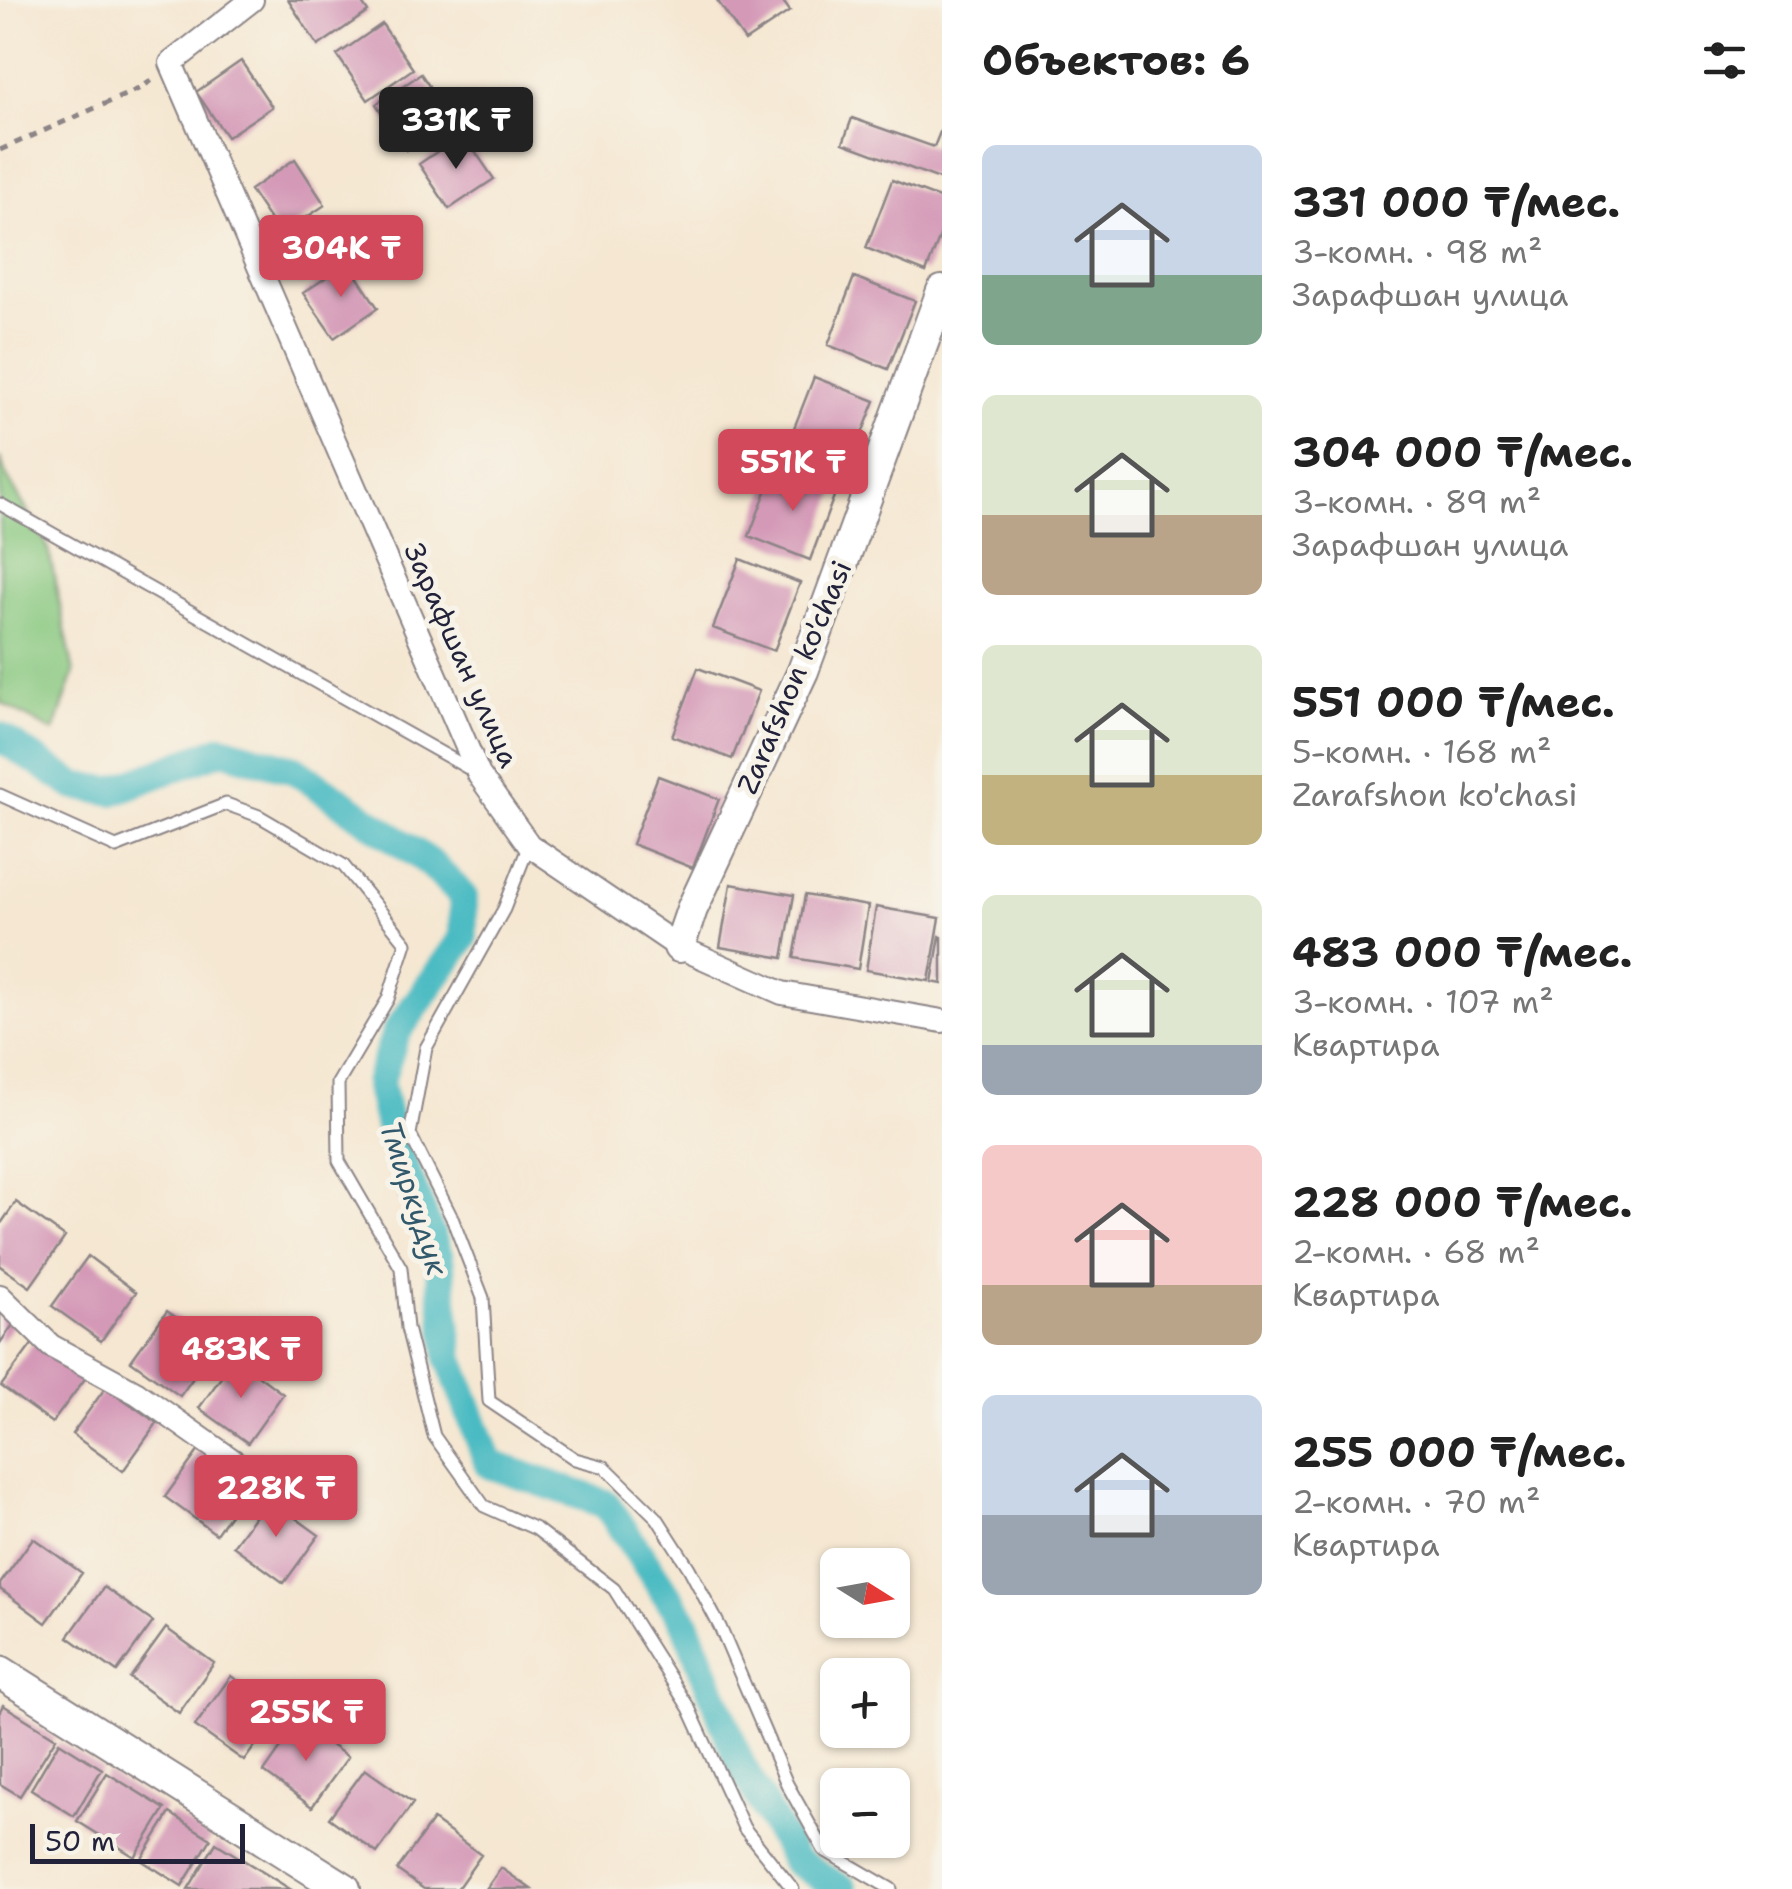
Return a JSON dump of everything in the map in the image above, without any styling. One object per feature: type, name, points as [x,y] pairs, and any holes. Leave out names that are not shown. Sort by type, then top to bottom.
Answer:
[{"type":"main road","points":[[0,1672],[344,1889]]},
{"type":"street","points":[[171,63],[252,0]]},
{"type":"street","name":"Зарафшан улица","points":[[171,63],[479,775],[528,844],[679,947],[782,993],[942,1021]]},
{"type":"street","name":"Zarafshon ko'chasi","points":[[679,947],[692,909],[802,671],[940,302]]},
{"type":"street","points":[[0,1296],[52,1346],[137,1394],[266,1484]]},
{"type":"lane","points":[[0,504],[479,775]]},
{"type":"lane","points":[[0,795],[116,846],[226,804],[259,816],[343,865],[406,943],[388,999],[338,1084],[339,1162],[402,1268],[407,1328],[434,1436],[484,1506],[536,1529],[614,1589],[689,1708],[744,1828],[793,1889]]},
{"type":"lane","points":[[528,844],[504,910],[426,1048],[410,1134],[452,1218],[483,1298],[488,1402],[575,1459],[605,1468],[657,1518],[720,1627],[787,1784],[824,1850],[892,1889]]},
{"type":"path","points":[[0,150],[143,88],[171,63]]},
{"type":"green space","points":[[0,457],[5,473],[48,547],[74,673],[54,732],[0,702]]},
{"type":"building","points":[[288,0],[360,0],[368,12],[318,46]]},
{"type":"building","points":[[717,0],[782,0],[790,11],[745,41]]},
{"type":"building","points":[[382,24],[413,69],[368,100],[337,55]]},
{"type":"building","points":[[241,61],[272,107],[227,137],[196,92]]},
{"type":"building","points":[[421,74],[451,119],[406,150],[376,104]]},
{"type":"building","points":[[852,118],[934,147],[942,127],[942,180],[843,143]]},
{"type":"building","points":[[463,134],[494,179],[449,209],[419,164]]},
{"type":"building","points":[[295,159],[325,205],[280,235],[250,190]]},
{"type":"building","points":[[892,180],[942,199],[942,231],[926,272],[866,248]]},
{"type":"building","points":[[348,263],[378,308],[334,338],[303,293]]},
{"type":"building","points":[[854,277],[915,301],[888,369],[828,345]]},
{"type":"building","points":[[814,377],[875,401],[848,469],[787,446]]},
{"type":"building","points":[[775,468],[836,491],[810,560],[749,536]]},
{"type":"building","points":[[740,559],[800,583],[774,651],[713,628]]},
{"type":"building","points":[[698,668],[759,691],[732,759],[672,736]]},
{"type":"building","points":[[658,776],[719,799],[693,868],[632,844]]},
{"type":"building","points":[[731,884],[794,895],[783,958],[720,947]]},
{"type":"building","points":[[805,895],[868,906],[858,969],[794,958]]},
{"type":"building","points":[[876,907],[940,918],[929,981],[866,970]]},
{"type":"building","points":[[942,937],[942,984],[932,982]]},
{"type":"building","points":[[16,1202],[65,1237],[30,1287],[0,1266],[0,1225]]},
{"type":"building","points":[[88,1256],[136,1292],[101,1341],[52,1306]]},
{"type":"building","points":[[0,1311],[15,1322],[0,1343]]},
{"type":"building","points":[[167,1311],[216,1346],[180,1396],[131,1361]]},
{"type":"building","points":[[36,1339],[87,1376],[52,1423],[1,1386]]},
{"type":"building","points":[[235,1358],[283,1394],[248,1443],[199,1408]]},
{"type":"building","points":[[106,1387],[157,1423],[123,1471],[72,1434]]},
{"type":"building","points":[[199,1450],[250,1486],[216,1534],[165,1497]]},
{"type":"building","points":[[268,1498],[319,1535],[284,1583],[233,1546]]},
{"type":"building","points":[[33,1538],[82,1573],[46,1623],[0,1589]]},
{"type":"building","points":[[104,1587],[153,1622],[117,1672],[68,1637]]},
{"type":"building","points":[[166,1628],[214,1663],[179,1713],[130,1678]]},
{"type":"building","points":[[231,1676],[280,1711],[244,1761],[195,1726]]},
{"type":"building","points":[[3,1705],[56,1738],[20,1796],[0,1784]]},
{"type":"building","points":[[299,1722],[348,1757],[312,1807],[264,1772]]},
{"type":"building","points":[[59,1742],[102,1769],[74,1816],[31,1789]]},
{"type":"building","points":[[365,1769],[413,1803],[377,1853],[329,1818]]},
{"type":"building","points":[[107,1773],[165,1809],[135,1857],[77,1821]]},
{"type":"building","points":[[170,1813],[211,1839],[182,1886],[141,1860]]},
{"type":"building","points":[[433,1820],[481,1855],[457,1889],[424,1889],[397,1870]]},
{"type":"building","points":[[216,1843],[290,1889],[188,1889]]},
{"type":"building","points":[[501,1868],[531,1889],[486,1889]]},
{"type":"waterway","name":"Тмиркудук","points":[[0,737],[75,786],[113,791],[222,749],[295,770],[430,863],[463,896],[463,938],[396,1033],[379,1083],[390,1131],[439,1257],[450,1359],[489,1464],[606,1504],[685,1622],[740,1763],[795,1861],[843,1889]]}]
